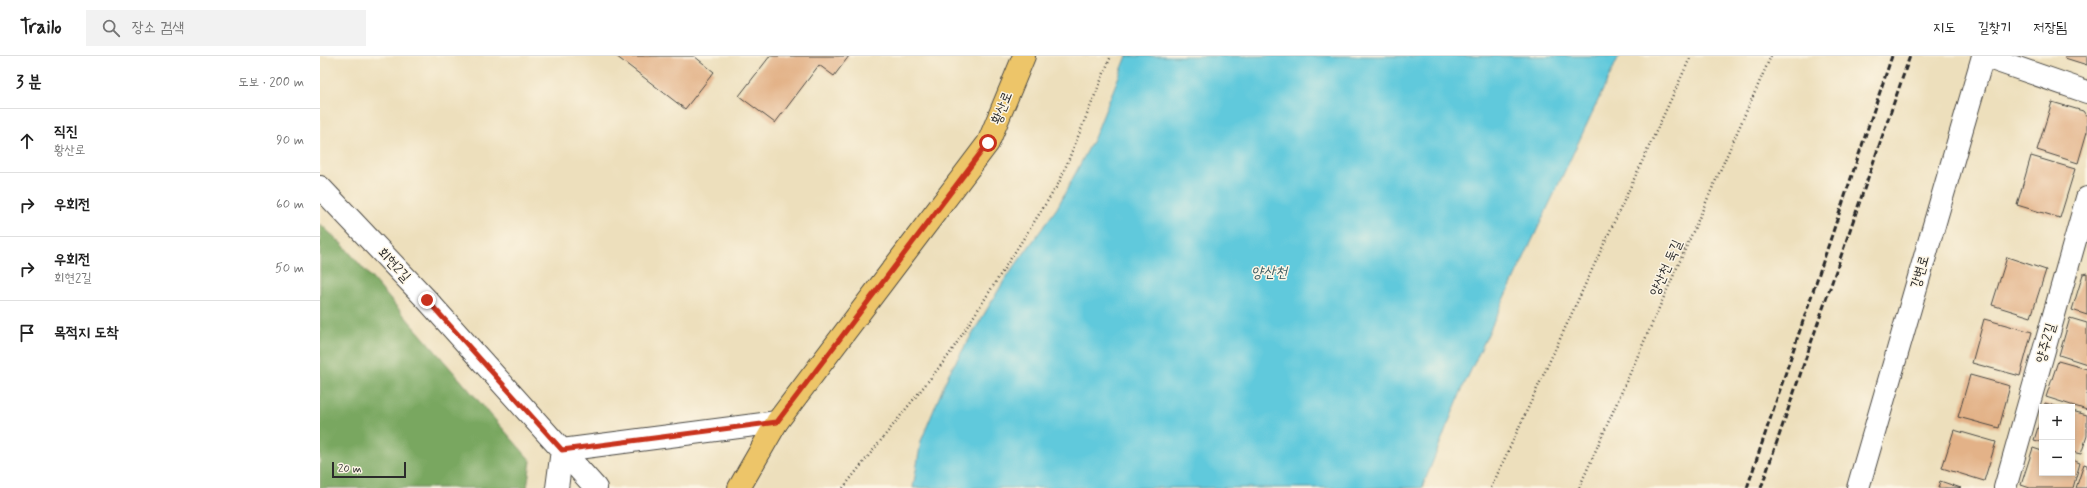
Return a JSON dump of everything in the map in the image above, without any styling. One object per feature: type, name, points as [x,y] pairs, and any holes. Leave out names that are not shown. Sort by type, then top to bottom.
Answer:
[{"type":"main road","name":"황산로","points":[[738,488],[777,422],[988,143],[1024,56]]},
{"type":"street","points":[[1983,56],[2087,92]]},
{"type":"street","name":"강변로","points":[[1858,488],[1983,56]]},
{"type":"street","name":"회현2길","points":[[320,187],[427,300],[596,488]]},
{"type":"street","name":"양주2길","points":[[2005,488],[2081,243],[2087,198]]},
{"type":"street","points":[[557,488],[562,450],[777,422]]},
{"type":"path","points":[[843,488],[949,355],[1059,183],[1111,56]]},
{"type":"path","points":[[1491,488],[1691,56]]},
{"type":"path","name":"양산천 둑길","points":[[1579,488],[1771,56]]},
{"type":"green space","points":[[320,224],[342,244],[531,461],[527,488],[320,488]]},
{"type":"water","name":"양산천","points":[[1127,56],[1619,56],[1463,387],[1422,488],[913,488],[921,441],[949,373],[1004,281],[1057,208],[1094,138]]},
{"type":"building","points":[[616,56],[694,56],[714,72],[685,109]]},
{"type":"building","points":[[770,56],[849,56],[834,76],[819,65],[775,123],[739,96]]},
{"type":"building","points":[[2065,56],[2087,56],[2087,65],[2065,58]]},
{"type":"building","points":[[2052,102],[2083,111],[2087,117],[2087,132],[2078,163],[2037,150]]},
{"type":"building","points":[[2031,156],[2075,169],[2060,218],[2017,205]]},
{"type":"building","points":[[2007,257],[2046,270],[2031,317],[1992,305]]},
{"type":"building","points":[[2087,273],[2087,315],[2072,310],[2083,274]]},
{"type":"building","points":[[2070,318],[2087,323],[2087,364],[2059,355]]},
{"type":"building","points":[[1984,319],[2032,332],[2020,376],[1972,363]]},
{"type":"building","points":[[2058,361],[2087,369],[2087,410],[2075,406],[2075,404],[2068,404],[2046,397]]},
{"type":"building","points":[[1970,375],[2010,386],[1999,428],[1958,417]]},
{"type":"building","points":[[2075,412],[2087,415],[2087,436],[2081,454],[2075,453]]},
{"type":"building","points":[[2039,424],[2039,441],[2034,440]]},
{"type":"building","points":[[1954,430],[1996,442],[1984,481],[1942,468]]},
{"type":"building","points":[[2033,448],[2039,450],[2039,476],[2075,476],[2075,461],[2080,463],[2073,488],[2030,488],[2021,485]]},
{"type":"building","points":[[2084,464],[2087,465],[2087,488],[2076,488]]},
{"type":"building","points":[[1940,481],[1961,488],[1938,488]]},
{"type":"railway","points":[[1747,488],[1892,56]]},
{"type":"railway","points":[[1761,488],[1910,56]]},
{"type":"route","points":[[427,300],[562,450],[777,422],[988,143]]}]
